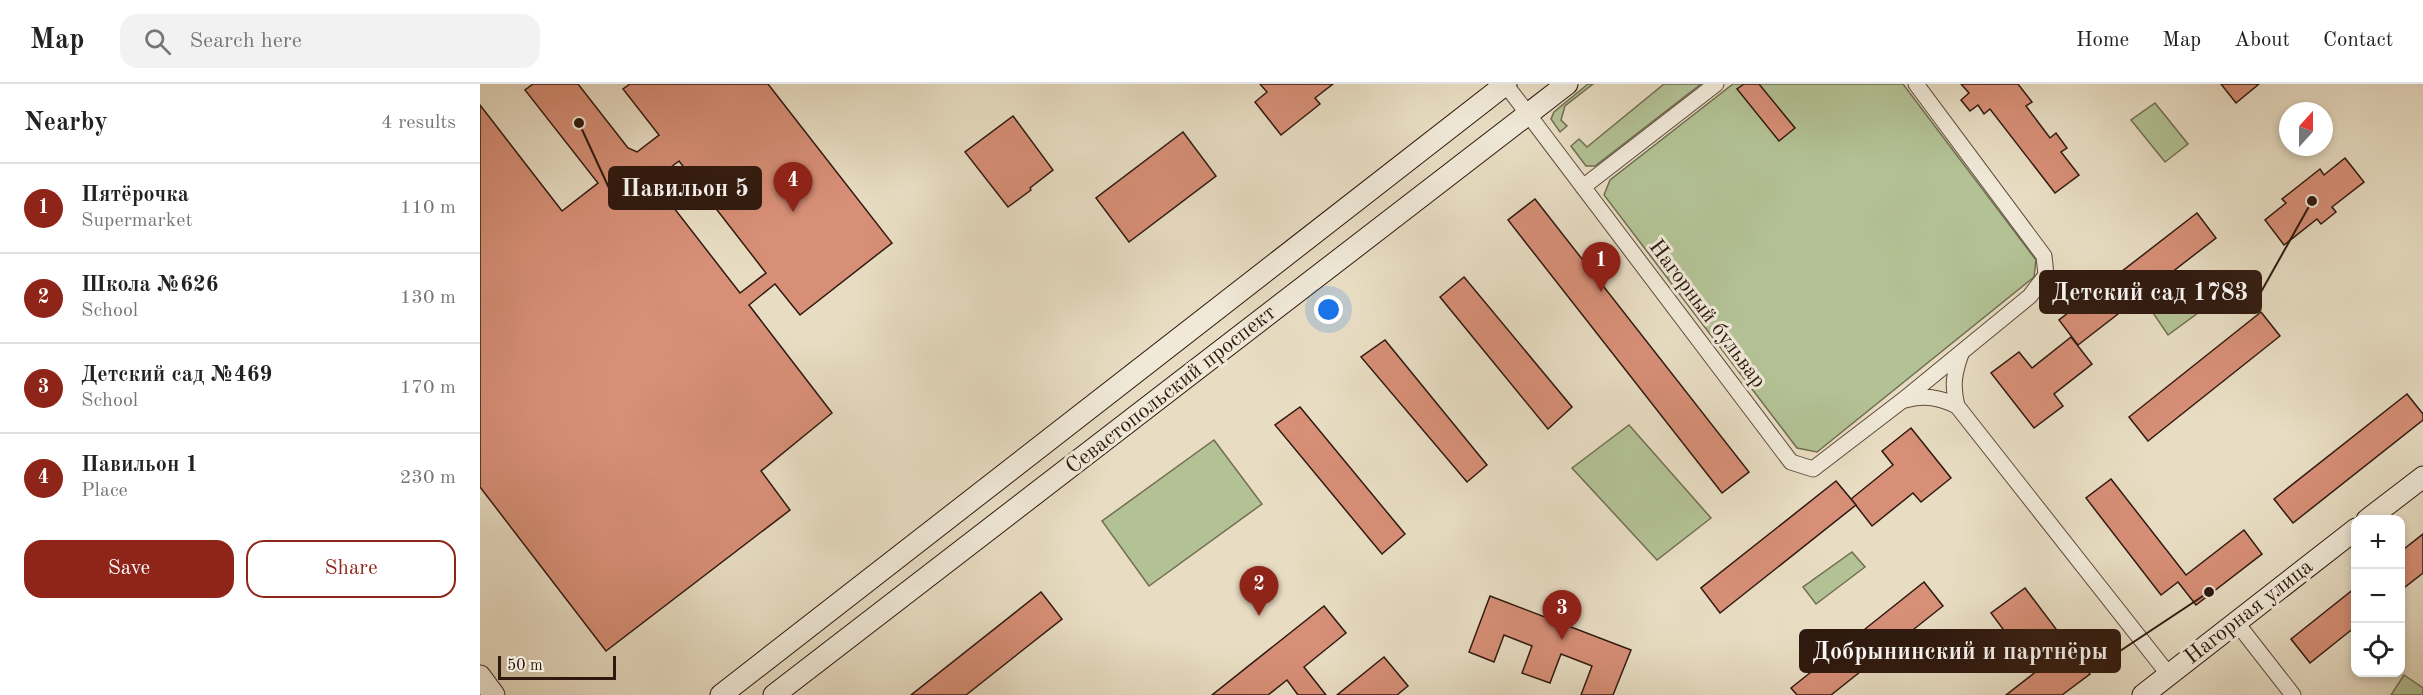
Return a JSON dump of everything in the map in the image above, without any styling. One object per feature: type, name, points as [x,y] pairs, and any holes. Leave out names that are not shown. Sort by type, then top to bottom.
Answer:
[{"type":"main road","name":"Севастопольский проспект","points":[[721,695],[1506,84]]},
{"type":"main road","name":"Севастопольский проспект","points":[[774,695],[1568,84]]},
{"type":"main road","points":[[2372,515],[2423,477]]},
{"type":"main road","name":"Нагорная улица","points":[[2143,695],[2351,532]]},
{"type":"main road","points":[[480,676],[494,695]]},
{"type":"street","name":"Нагорный бульвар","points":[[1506,84],[1791,462],[1814,469],[2030,296],[2046,275],[2043,256],[1916,84]]},
{"type":"street","points":[[1583,188],[1716,84]]},
{"type":"street","points":[[1962,351],[1955,369],[1953,387],[1957,406],[2169,675]]},
{"type":"street","points":[[1903,400],[1921,396],[1940,398],[1957,406]]},
{"type":"street","points":[[2236,622],[2293,695]]},
{"type":"green space","points":[[1588,84],[1593,84],[1565,106],[1561,120],[1567,126],[1560,132],[1551,119],[1554,112]]},
{"type":"green space","points":[[1664,84],[1701,84],[1595,166],[1586,166],[1571,146],[1579,139],[1587,147]]},
{"type":"green space","points":[[1733,84],[1903,84],[2036,260],[2034,277],[1817,452],[1797,448],[1604,195],[1610,180]]},
{"type":"green space","points":[[2155,103],[2188,144],[2165,162],[2131,120]]},
{"type":"green space","points":[[2187,281],[2206,307],[2168,335],[2151,310]]},
{"type":"green space","points":[[1629,425],[1711,518],[1657,560],[1572,468]]},
{"type":"green space","points":[[1214,440],[1262,504],[1149,586],[1102,521]]},
{"type":"green space","points":[[1852,552],[1865,567],[1816,604],[1803,587]]},
{"type":"green space","points":[[2405,676],[2423,688],[2423,695],[2391,695]]},
{"type":"building","points":[[533,84],[578,84],[628,148],[637,152],[659,135],[623,89],[630,84],[768,84],[892,243],[800,315],[775,284],[749,305],[832,413],[761,471],[790,510],[606,651],[480,487],[480,105],[562,211],[598,183],[525,90]],"holes":[[[679,161],[766,273],[740,293],[653,181]]]},
{"type":"building","points":[[1260,84],[1333,84],[1315,98],[1320,104],[1281,135],[1255,102],[1267,92]]},
{"type":"building","points":[[1744,84],[1759,84],[1795,128],[1779,141],[1737,89]]},
{"type":"building","points":[[1961,84],[2018,84],[2032,102],[2026,106],[2050,138],[2056,133],[2067,148],[2061,152],[2079,175],[2055,193],[1990,109],[1984,114],[1978,105],[1970,111],[1961,100],[1969,93]]},
{"type":"building","points":[[2221,84],[2259,84],[2236,103]]},
{"type":"building","points":[[1013,116],[1053,170],[1008,207],[965,152]]},
{"type":"building","points":[[1183,132],[1216,176],[1129,242],[1096,198]]},
{"type":"building","points":[[2345,158],[2364,182],[2332,207],[2336,212],[2321,224],[2317,219],[2284,245],[2265,220],[2286,203],[2282,199],[2320,169],[2324,175]]},
{"type":"building","points":[[1535,199],[1749,472],[1722,493],[1508,220]]},
{"type":"building","points":[[2197,213],[2216,238],[2078,345],[2059,320]]},
{"type":"building","points":[[1464,277],[1572,407],[1548,429],[1440,297]]},
{"type":"building","points":[[2261,312],[2280,336],[2148,441],[2129,417]]},
{"type":"building","points":[[2071,337],[2092,364],[2054,394],[2063,406],[2034,428],[1991,373],[2019,352],[2032,368]]},
{"type":"building","points":[[1385,340],[1487,465],[1467,482],[1361,357]]},
{"type":"building","points":[[2407,394],[2423,414],[2423,420],[2293,523],[2274,499]]},
{"type":"building","points":[[1300,407],[1405,534],[1382,554],[1275,425]]},
{"type":"building","points":[[1911,428],[1951,478],[1921,502],[1913,493],[1872,526],[1851,499],[1893,465],[1882,451]]},
{"type":"building","points":[[2111,479],[2186,575],[2244,530],[2262,554],[2196,605],[2178,582],[2161,595],[2086,498]]},
{"type":"building","points":[[1836,481],[1856,505],[1720,613],[1701,588]]},
{"type":"building","points":[[2423,534],[2423,573],[2405,587],[2405,569],[2405,548]]},
{"type":"building","points":[[1924,582],[1943,606],[1831,695],[1797,695],[1791,688]]},
{"type":"building","points":[[2025,588],[2090,674],[2062,695],[2006,695],[2042,667],[2024,643],[2017,648],[1991,613]]},
{"type":"building","points":[[2351,591],[2351,630],[2310,663],[2291,639]]},
{"type":"building","points":[[1041,592],[1062,619],[966,695],[911,695]]},
{"type":"building","points":[[1490,596],[1631,650],[1613,695],[1581,695],[1592,666],[1561,654],[1550,683],[1522,673],[1532,646],[1504,635],[1494,662],[1469,652]]},
{"type":"building","points":[[1324,606],[1346,633],[1304,667],[1326,695],[1298,695],[1287,680],[1268,695],[1212,695]]},
{"type":"building","points":[[1384,657],[1408,686],[1397,695],[1337,695]]},
{"type":"place","name":"Павильон 5","points":[[579,123]]},
{"type":"place","name":"Детский сад 1783","points":[[2312,201]]},
{"type":"place","name":"Павильон 1","points":[[793,212]]},
{"type":"place","name":"Пятёрочка","points":[[1601,292]]},
{"type":"place","name":"Добрынинский и партнёры","points":[[2209,592]]},
{"type":"place","name":"Школа №626","points":[[1259,616]]},
{"type":"place","name":"Детский сад №469","points":[[1562,640]]}]
